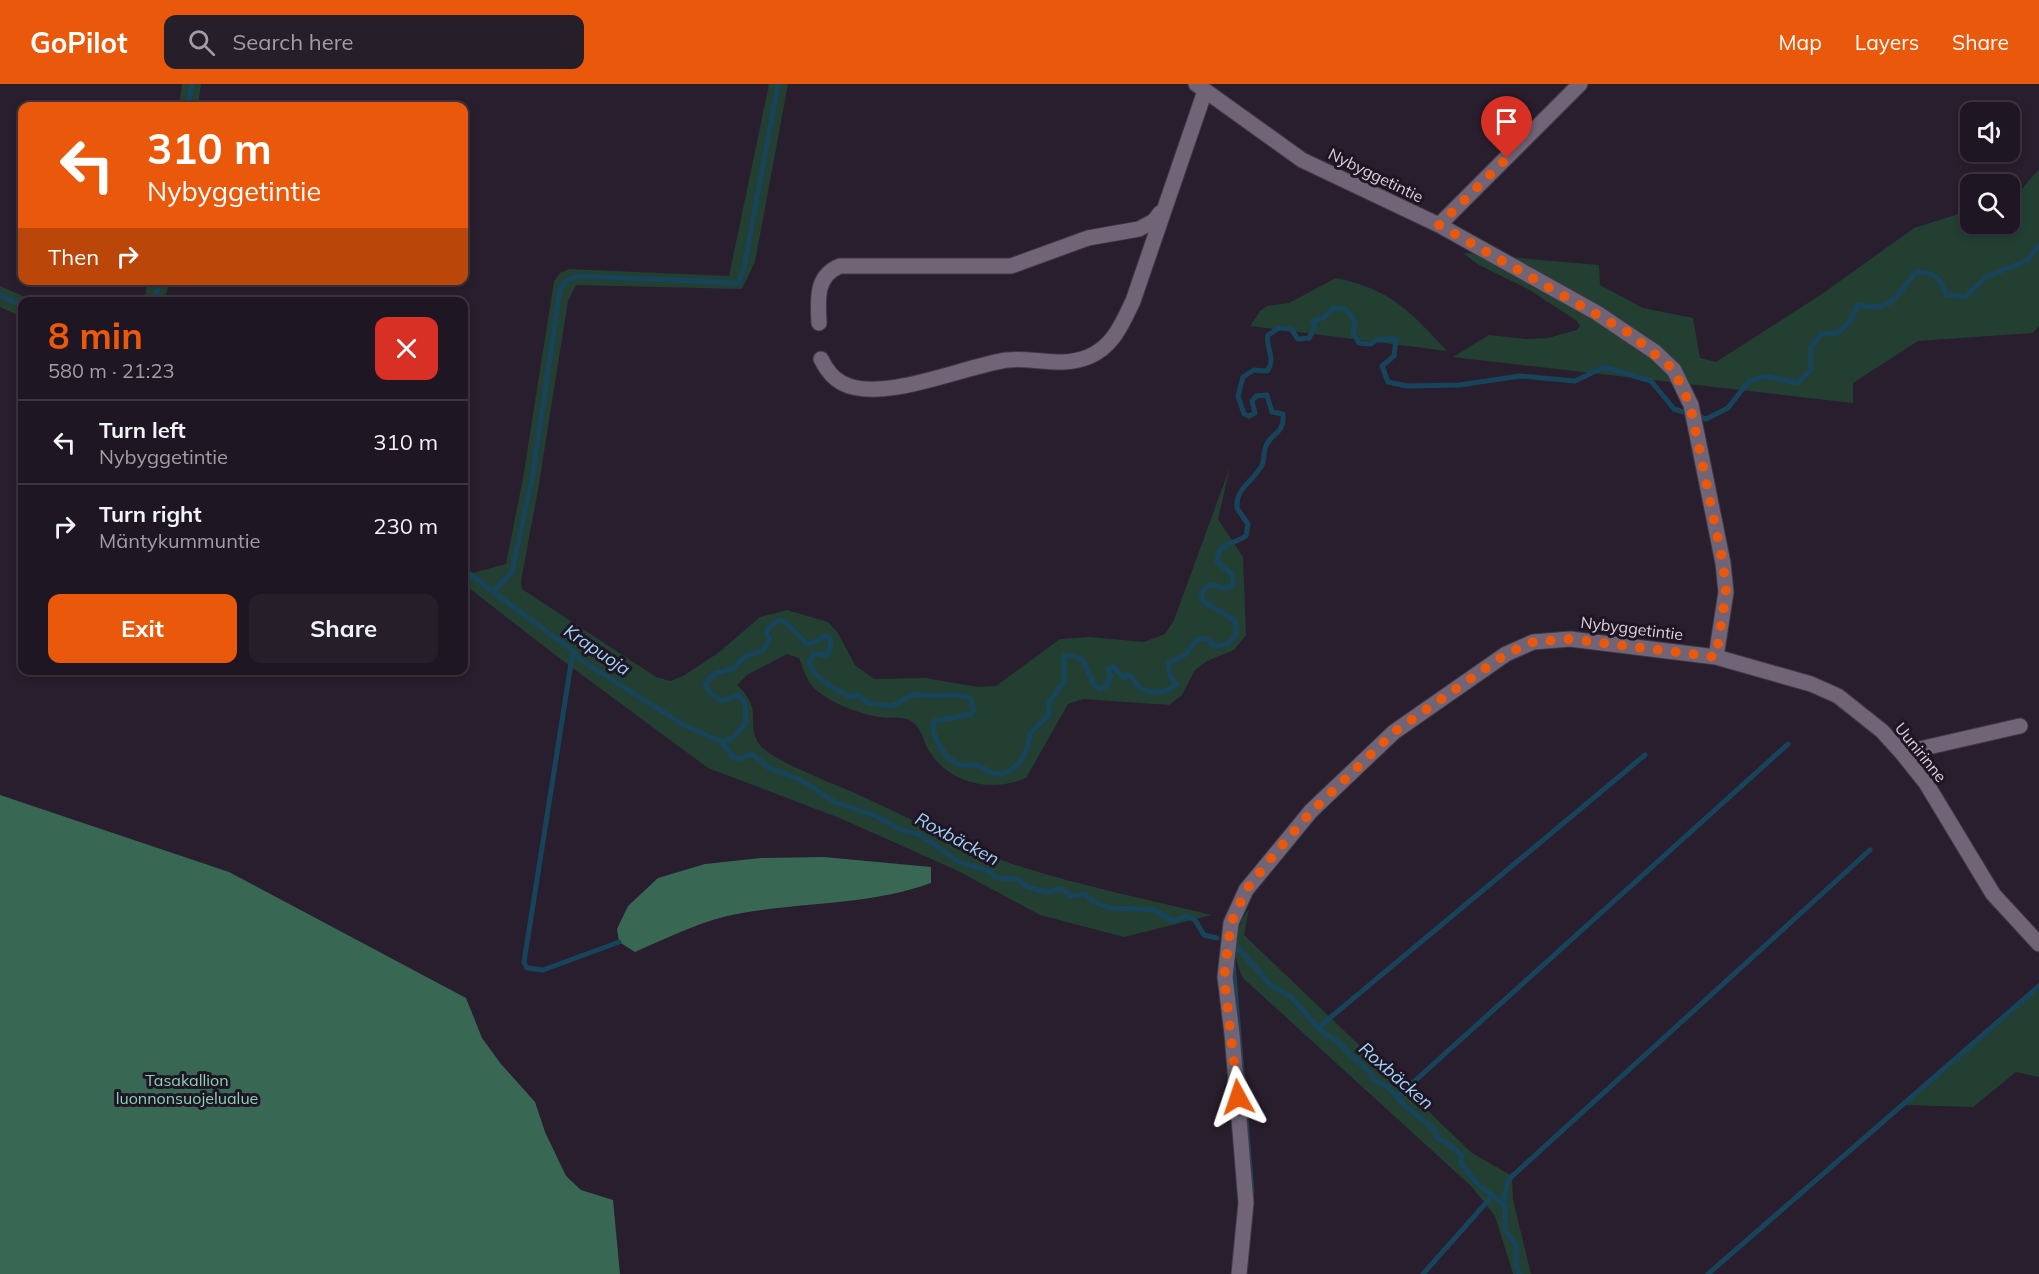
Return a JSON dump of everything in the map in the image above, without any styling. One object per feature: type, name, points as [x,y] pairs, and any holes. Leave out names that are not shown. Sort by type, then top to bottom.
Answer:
[{"type":"street","points":[[1439,225],[1580,84]]},
{"type":"street","points":[[821,359],[836,380],[850,387],[864,389],[928,382],[967,368],[998,361],[1022,359],[1063,362],[1089,357],[1100,350],[1119,331],[1132,301],[1164,209],[1201,88]]},
{"type":"street","name":"Nybyggetintie","points":[[1201,88],[1302,160],[1439,225],[1629,333],[1674,370],[1690,405],[1723,563],[1726,592],[1716,657],[1570,639],[1533,642],[1506,654],[1394,732],[1311,812],[1246,890],[1231,923],[1224,977],[1232,1034],[1246,1203],[1239,1274]]},
{"type":"street","points":[[819,322],[818,295],[821,283],[829,273],[840,267],[1011,266],[1089,238],[1139,229],[1154,221],[1164,209]]},
{"type":"street","name":"Uunirinne","points":[[1716,657],[1811,684],[1838,696],[1882,731],[1926,783],[1993,894],[2039,944]]},
{"type":"street","points":[[1902,753],[2020,726]]},
{"type":"green space","points":[[182,84],[201,84],[199,102],[180,102]]},
{"type":"green space","points":[[769,84],[788,84],[755,262],[742,289],[576,285],[568,301],[521,581],[522,589],[656,677],[670,681],[683,676],[718,653],[760,617],[787,610],[828,622],[838,633],[855,665],[874,679],[925,678],[978,687],[996,686],[1060,639],[1090,637],[1144,642],[1165,634],[1174,620],[1230,467],[1218,519],[1243,557],[1246,635],[1234,650],[1207,661],[1195,670],[1182,695],[1169,705],[1083,699],[1068,704],[1026,778],[999,785],[985,785],[960,778],[938,762],[929,751],[918,727],[911,721],[871,715],[835,702],[813,687],[799,658],[787,654],[747,675],[737,685],[751,703],[754,734],[757,741],[770,754],[794,767],[1001,860],[1080,883],[1212,915],[1124,937],[1040,915],[958,871],[842,819],[708,768],[555,655],[468,587],[468,569],[473,573],[506,564],[523,478],[554,281],[560,273],[569,269],[729,276]]},
{"type":"green space","points":[[2039,169],[2039,326],[2033,333],[1918,341],[1853,383],[1853,403],[1453,357],[1489,335],[1527,339],[1548,338],[1577,330],[1580,326],[1577,321],[1528,289],[1479,265],[1463,253],[1599,265],[1600,285],[1643,308],[1693,318],[1700,358],[1716,362],[1822,294],[1914,228],[1960,213],[1960,234],[2020,234],[2020,191]]},
{"type":"green space","points":[[1336,278],[1371,289],[1399,304],[1447,351],[1250,326],[1260,311],[1267,306],[1289,303]]},
{"type":"green space","points":[[147,285],[168,285],[166,297],[145,297]]},
{"type":"green space","points":[[0,286],[25,297],[18,297],[18,315],[0,307]]},
{"type":"green space","name":"Tasakallion luonnonsuojelualue","points":[[0,795],[229,872],[466,998],[482,1038],[501,1064],[535,1102],[545,1132],[566,1176],[581,1190],[613,1200],[620,1274],[0,1274]]},
{"type":"green space","points":[[824,857],[931,867],[931,883],[861,899],[766,909],[728,916],[687,929],[635,952],[619,942],[617,929],[628,906],[658,878],[705,864],[761,858]]},
{"type":"green space","points":[[1249,909],[1244,935],[1472,1153],[1512,1176],[1513,1200],[1531,1274],[1513,1274],[1495,1216],[1472,1187],[1243,978],[1236,960],[1235,943],[1239,926]]},
{"type":"green space","points":[[2039,986],[2039,1077],[2016,1072],[1973,1107],[1902,1105]]},
{"type":"waterway","points":[[189,102],[192,84]]},
{"type":"waterway","points":[[493,592],[512,572],[533,473],[560,289],[567,280],[579,276],[739,283],[744,268],[778,84]]},
{"type":"waterway","points":[[722,742],[734,737],[746,723],[745,704],[739,695],[722,701],[711,694],[705,684],[714,674],[732,669],[746,656],[764,650],[770,638],[766,634],[769,627],[779,620],[785,622],[807,644],[824,636],[830,638],[831,645],[827,656],[814,653],[809,663],[815,674],[835,689],[851,697],[858,695],[868,703],[892,706],[914,694],[956,695],[970,698],[974,710],[971,714],[934,721],[934,734],[940,747],[955,763],[963,766],[979,766],[994,774],[1003,773],[1016,766],[1028,747],[1030,733],[1048,716],[1049,703],[1064,682],[1064,656],[1070,655],[1082,659],[1095,686],[1100,689],[1107,686],[1111,675],[1108,670],[1113,666],[1123,677],[1130,675],[1143,690],[1153,692],[1168,690],[1176,684],[1170,675],[1168,663],[1186,654],[1197,639],[1207,639],[1215,647],[1229,642],[1235,635],[1234,620],[1203,601],[1201,594],[1208,585],[1227,588],[1233,586],[1232,574],[1217,562],[1218,556],[1223,547],[1246,536],[1248,524],[1237,508],[1237,501],[1242,490],[1259,471],[1268,442],[1282,426],[1283,414],[1272,412],[1267,395],[1256,396],[1252,401],[1255,413],[1249,416],[1244,414],[1238,396],[1243,377],[1254,370],[1267,371],[1271,362],[1268,335],[1279,328],[1291,329],[1298,339],[1309,338],[1315,327],[1313,321],[1323,318],[1334,308],[1345,309],[1355,321],[1353,333],[1359,343],[1371,344],[1376,340],[1396,339],[1394,356],[1382,366],[1388,382],[1407,386],[1459,385],[1520,376],[1575,381],[1604,367],[1651,381],[1674,409],[1706,419],[1728,408],[1748,382],[1765,376],[1797,383],[1811,370],[1811,347],[1821,334],[1838,333],[1850,321],[1857,305],[1869,307],[1886,304],[1898,295],[1916,272],[1932,274],[1941,283],[1946,294],[1965,297],[1986,277],[2028,260],[2039,245]]},
{"type":"waterway","points":[[156,297],[158,285]]},
{"type":"waterway","name":"Krapuoja","points":[[0,295],[18,304]]},
{"type":"waterway","name":"Roxbäcken","points":[[468,573],[573,651],[579,659],[684,725],[722,742],[733,757],[739,759],[752,754],[769,768],[799,779],[835,802],[876,816],[901,830],[919,834],[959,862],[989,871],[997,878],[1018,879],[1026,886],[1045,892],[1060,889],[1072,896],[1084,894],[1094,902],[1110,908],[1154,910],[1173,921],[1187,916],[1195,920],[1204,935],[1217,938]]},
{"type":"waterway","points":[[573,651],[524,962],[527,968],[543,970],[619,942]]},
{"type":"waterway","points":[[1397,1097],[1788,744]]},
{"type":"waterway","points":[[1319,1027],[1645,755]]},
{"type":"waterway","points":[[1503,1204],[1508,1180],[1870,850]]},
{"type":"waterway","name":"Roxbäcken","points":[[1235,945],[1271,985],[1292,998],[1322,1032],[1337,1041],[1371,1074],[1374,1080],[1387,1086],[1403,1104],[1435,1130],[1438,1139],[1446,1142],[1462,1156],[1461,1164],[1479,1185],[1505,1205],[1505,1230],[1516,1244],[1516,1266],[1520,1274]]},
{"type":"waterway","points":[[1233,962],[1252,1192]]},
{"type":"waterway","points":[[1708,1274],[2039,986]]},
{"type":"waterway","points":[[1423,1274],[1493,1195]]},
{"type":"route","points":[[1238,1097],[1224,977],[1231,923],[1246,890],[1276,852],[1311,812],[1394,732],[1506,654],[1533,642],[1570,639],[1716,657],[1726,592],[1723,563],[1687,392],[1674,370],[1655,352],[1629,333],[1439,225],[1507,158]]}]
